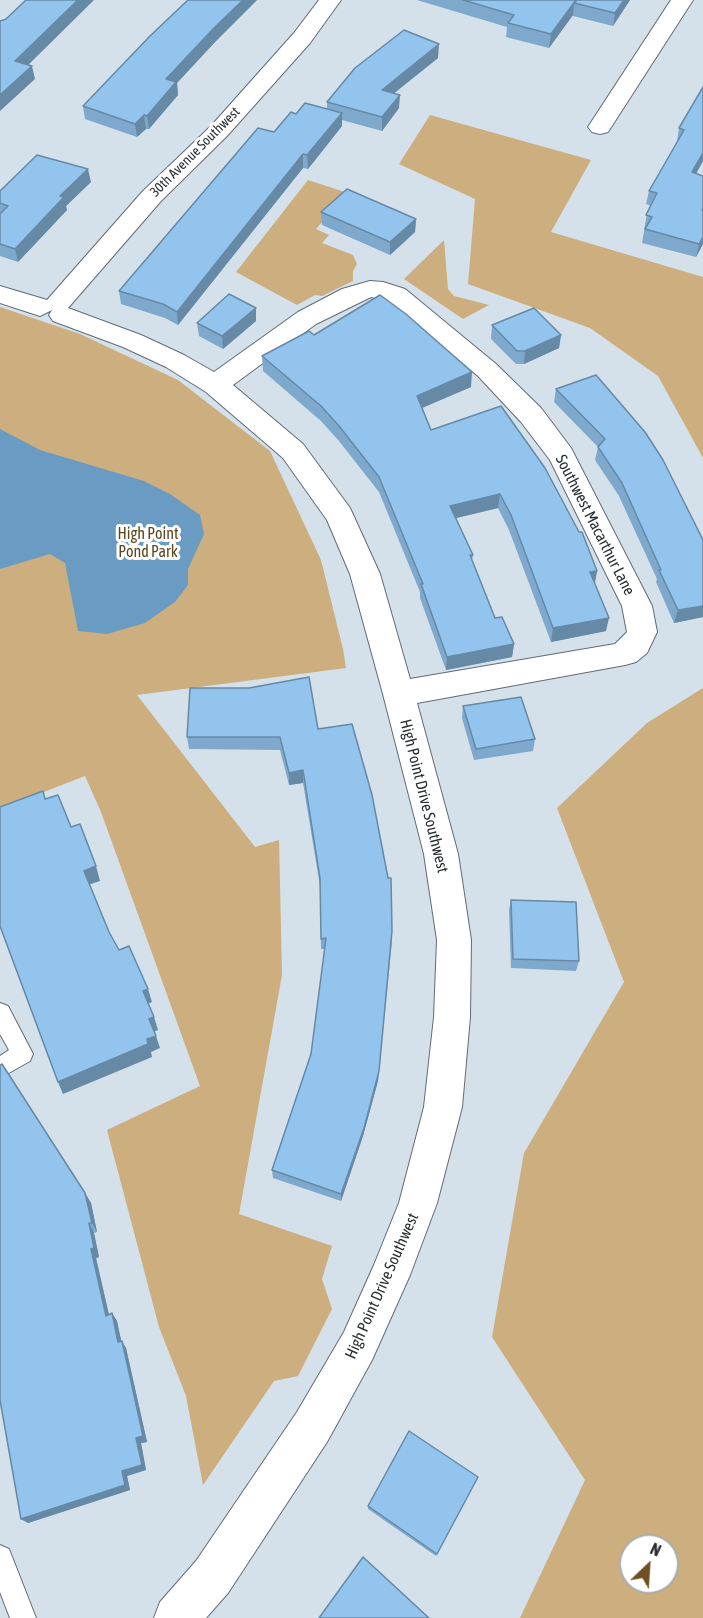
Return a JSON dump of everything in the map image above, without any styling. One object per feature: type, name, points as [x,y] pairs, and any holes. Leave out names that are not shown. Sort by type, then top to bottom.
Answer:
[{"type":"street","name":"30th Avenue Southwest","points":[[54,308],[152,196],[219,131],[302,38],[330,0]]},
{"type":"street","points":[[600,127],[678,4]]},
{"type":"street","name":"Southwest Macarthur Lane","points":[[215,385],[307,318],[351,295],[370,289],[383,290],[408,303],[487,370],[531,415],[561,456],[637,606],[642,632],[636,644],[625,653],[607,658],[399,694]]},
{"type":"street","name":"High Point Drive Southwest","points":[[0,294],[54,308],[132,341],[175,361],[215,385],[293,451],[340,516],[365,574],[399,694],[441,854],[454,940],[452,1017],[443,1107],[418,1203],[390,1275],[358,1346],[312,1427],[212,1577],[176,1618]]},
{"type":"lane","points":[[0,1013],[22,1054],[0,1068]]},
{"type":"lane","points":[[0,1558],[23,1618]]},
{"type":"green space","points":[[430,115],[591,160],[551,232],[703,277],[703,458],[658,376],[590,328],[468,284],[475,199],[399,164]]},
{"type":"green space","points":[[308,180],[348,193],[316,229],[329,235],[322,243],[353,255],[357,264],[353,271],[353,281],[322,296],[315,295],[297,305],[236,272]]},
{"type":"green space","points":[[444,240],[448,289],[454,296],[489,305],[463,319],[404,279]]},
{"type":"green space","name":"High Point Pond Park","points":[[0,307],[80,334],[178,380],[270,451],[321,560],[343,649],[346,668],[137,695],[255,847],[279,840],[282,975],[239,1214],[332,1246],[322,1279],[332,1309],[298,1376],[274,1381],[203,1485],[186,1396],[159,1327],[107,1130],[200,1086],[101,812],[85,776],[0,809]]},
{"type":"green space","points":[[703,688],[703,1618],[520,1618],[585,1480],[492,1337],[524,1153],[624,982],[557,808],[647,723]]},
{"type":"water","points":[[0,429],[40,450],[144,481],[170,494],[200,515],[204,534],[188,569],[188,585],[175,602],[145,623],[107,634],[78,631],[65,563],[50,554],[0,569]]},
{"type":"building","points":[[26,0],[78,0],[15,61],[32,66],[0,95],[0,21],[6,19]]},
{"type":"building","points":[[188,0],[243,0],[166,79],[176,82],[147,116],[144,115],[135,124],[83,106],[150,36]]},
{"type":"building","points":[[463,0],[576,0],[551,34],[508,23],[514,15]]},
{"type":"building","points":[[577,0],[624,0],[615,13],[574,3]]},
{"type":"building","points":[[404,30],[439,44],[382,90],[400,95],[382,117],[327,102],[355,68]]},
{"type":"building","points":[[703,87],[703,153],[692,172],[703,176],[703,237],[699,244],[645,229],[652,217],[646,215],[657,193],[649,191],[684,130],[679,128]]},
{"type":"building","points":[[305,103],[342,113],[307,155],[303,154],[177,312],[163,304],[119,291],[258,128],[274,132],[291,112],[296,114]]},
{"type":"building","points":[[37,155],[88,169],[60,196],[64,197],[15,249],[0,244],[0,214],[8,206],[0,203],[0,191]]},
{"type":"building","points":[[347,189],[416,219],[390,242],[321,212]]},
{"type":"building","points":[[229,294],[256,308],[222,336],[197,323]]},
{"type":"building","points":[[380,295],[406,314],[472,372],[417,396],[431,430],[501,406],[545,468],[579,532],[582,532],[597,571],[590,572],[609,618],[553,628],[511,515],[500,494],[450,506],[473,555],[470,555],[495,618],[502,617],[514,644],[447,657],[421,584],[423,584],[379,477],[321,406],[262,356],[309,331],[314,335]]},
{"type":"building","points":[[534,308],[561,335],[525,351],[517,351],[492,325]]},
{"type":"building","points":[[596,375],[645,432],[663,460],[703,540],[703,606],[678,610],[622,483],[598,447],[605,439],[556,389]]},
{"type":"building","points":[[309,677],[318,729],[352,724],[372,795],[388,878],[391,878],[392,931],[379,1071],[364,1128],[341,1194],[272,1170],[311,1054],[326,938],[321,939],[320,878],[303,770],[289,773],[280,737],[187,737],[190,688],[249,688]]},
{"type":"building","points":[[521,697],[535,739],[476,749],[463,706]]},
{"type":"building","points":[[43,791],[45,799],[58,795],[71,827],[80,824],[96,866],[84,871],[109,932],[119,950],[129,946],[148,989],[143,991],[154,1017],[149,1019],[156,1036],[147,1039],[148,1044],[58,1082],[0,926],[0,807]]},
{"type":"building","points":[[511,900],[576,902],[579,961],[513,959]]},
{"type":"building","points":[[2,1064],[85,1193],[92,1223],[89,1223],[94,1248],[91,1249],[106,1316],[112,1313],[118,1342],[122,1341],[143,1436],[136,1438],[142,1465],[122,1471],[125,1485],[21,1519],[0,1400],[0,1065]]},
{"type":"building","points":[[409,1431],[478,1477],[437,1554],[368,1506]]},
{"type":"building","points":[[363,1557],[429,1618],[319,1618]]}]
